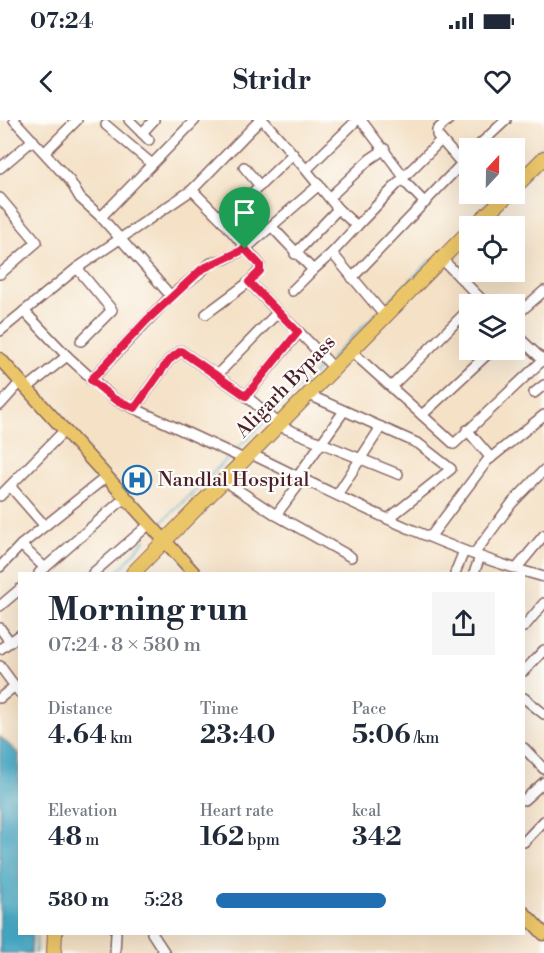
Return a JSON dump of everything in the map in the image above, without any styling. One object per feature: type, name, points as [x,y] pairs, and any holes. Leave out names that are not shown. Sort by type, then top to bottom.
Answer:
[{"type":"highway","points":[[525,177],[544,158]]},
{"type":"highway","points":[[482,216],[491,204]]},
{"type":"highway","name":"Aligarh Bypass","points":[[134,572],[246,456],[274,421],[307,394],[330,363],[350,350],[381,312],[459,241]]},
{"type":"highway","points":[[54,953],[55,935]]},
{"type":"main road","points":[[0,359],[22,387],[186,572]]},
{"type":"main road","points":[[0,368],[22,387]]},
{"type":"main road","points":[[53,422],[60,435],[144,529],[193,572]]},
{"type":"main road","points":[[525,915],[544,934]]},
{"type":"street","points":[[14,120],[70,181],[80,198],[101,217],[171,296]]},
{"type":"street","points":[[45,152],[76,120]]},
{"type":"street","points":[[129,120],[145,136],[154,120]]},
{"type":"street","points":[[101,217],[195,120]]},
{"type":"street","points":[[0,331],[77,268],[192,190],[261,120],[308,169],[338,209],[357,226]]},
{"type":"street","points":[[308,169],[359,120],[385,149],[403,178],[425,203]]},
{"type":"street","points":[[448,120],[437,130],[441,140],[459,163]]},
{"type":"street","points":[[487,138],[506,120]]},
{"type":"street","points":[[106,125],[152,164]]},
{"type":"street","points":[[0,168],[33,140]]},
{"type":"street","points":[[292,291],[441,140]]},
{"type":"street","points":[[330,197],[370,159],[385,149]]},
{"type":"street","points":[[223,221],[293,154]]},
{"type":"street","points":[[352,278],[459,165]]},
{"type":"street","points":[[244,167],[260,186]]},
{"type":"street","points":[[91,380],[171,296],[211,263],[245,249],[319,185]]},
{"type":"street","points":[[192,190],[223,221],[260,265],[260,271],[249,282],[206,314]]},
{"type":"street","points":[[0,198],[37,242],[0,274]]},
{"type":"street","points":[[295,254],[338,209]]},
{"type":"street","points":[[272,227],[295,254],[313,270]]},
{"type":"street","points":[[332,253],[381,312]]},
{"type":"street","points":[[440,257],[473,294]]},
{"type":"street","points":[[77,268],[112,310],[81,341]]},
{"type":"street","points":[[249,282],[330,363]]},
{"type":"street","points":[[525,307],[544,291]]},
{"type":"street","points":[[24,311],[91,380],[114,399],[300,477],[388,519],[509,569],[544,536]]},
{"type":"street","points":[[217,375],[278,312]]},
{"type":"street","points":[[391,387],[459,319]]},
{"type":"street","points":[[246,396],[298,332]]},
{"type":"street","points":[[350,350],[454,444],[544,360],[525,343]]},
{"type":"street","points":[[135,408],[169,360],[181,351],[246,396],[274,421],[398,474]]},
{"type":"street","points":[[0,405],[67,356]]},
{"type":"street","points":[[422,416],[481,360]]},
{"type":"street","points":[[534,393],[544,384]]},
{"type":"street","points":[[307,394],[419,444],[451,469],[388,519]]},
{"type":"street","points":[[276,515],[344,411]]},
{"type":"street","points":[[431,536],[491,458],[544,416]]},
{"type":"street","points":[[337,495],[381,427]]},
{"type":"street","points":[[467,430],[491,458]]},
{"type":"street","points":[[0,496],[60,435]]},
{"type":"street","points":[[456,572],[473,554],[519,494],[544,470]]},
{"type":"street","points":[[223,480],[276,515],[351,557]]},
{"type":"street","points":[[0,567],[21,544],[101,481]]},
{"type":"street","points":[[10,486],[44,525]]},
{"type":"street","points":[[21,544],[42,571],[120,502]]},
{"type":"street","points":[[94,572],[144,529]]},
{"type":"street","points":[[473,554],[474,572]]},
{"type":"street","points":[[525,573],[544,577]]},
{"type":"street","points":[[0,606],[18,591]]},
{"type":"street","points":[[525,626],[544,603]]},
{"type":"street","points":[[0,628],[10,642]]},
{"type":"street","points":[[0,648],[18,636]]},
{"type":"street","points":[[525,670],[544,650]]},
{"type":"street","points":[[0,666],[17,690],[0,698]]},
{"type":"street","points":[[525,699],[544,714]]},
{"type":"street","points":[[525,749],[544,769]]},
{"type":"street","points":[[525,799],[544,782]]},
{"type":"street","points":[[525,841],[544,821]]},
{"type":"street","points":[[115,953],[116,935]]},
{"type":"street","points":[[154,935],[165,953]]},
{"type":"water","points":[[0,737],[18,753],[18,935],[32,935],[31,953],[0,953]]},
{"type":"waterway","points":[[525,166],[544,145]]},
{"type":"waterway","points":[[381,309],[431,260]]},
{"type":"waterway","points":[[330,359],[377,313]]},
{"type":"waterway","points":[[271,415],[325,363]]},
{"type":"waterway","points":[[237,449],[267,419]]},
{"type":"waterway","points":[[158,526],[228,458]]},
{"type":"waterway","points":[[118,572],[145,540]]},
{"type":"waterway","points":[[35,953],[37,935]]},
{"type":"place","name":"Nandlal Hospital","points":[[137,480]]},
{"type":"route","points":[[245,249],[260,265],[260,271],[249,282],[298,332],[246,396],[186,352],[181,351],[169,360],[135,408],[114,399],[91,380],[171,296],[202,269],[245,249]]}]
